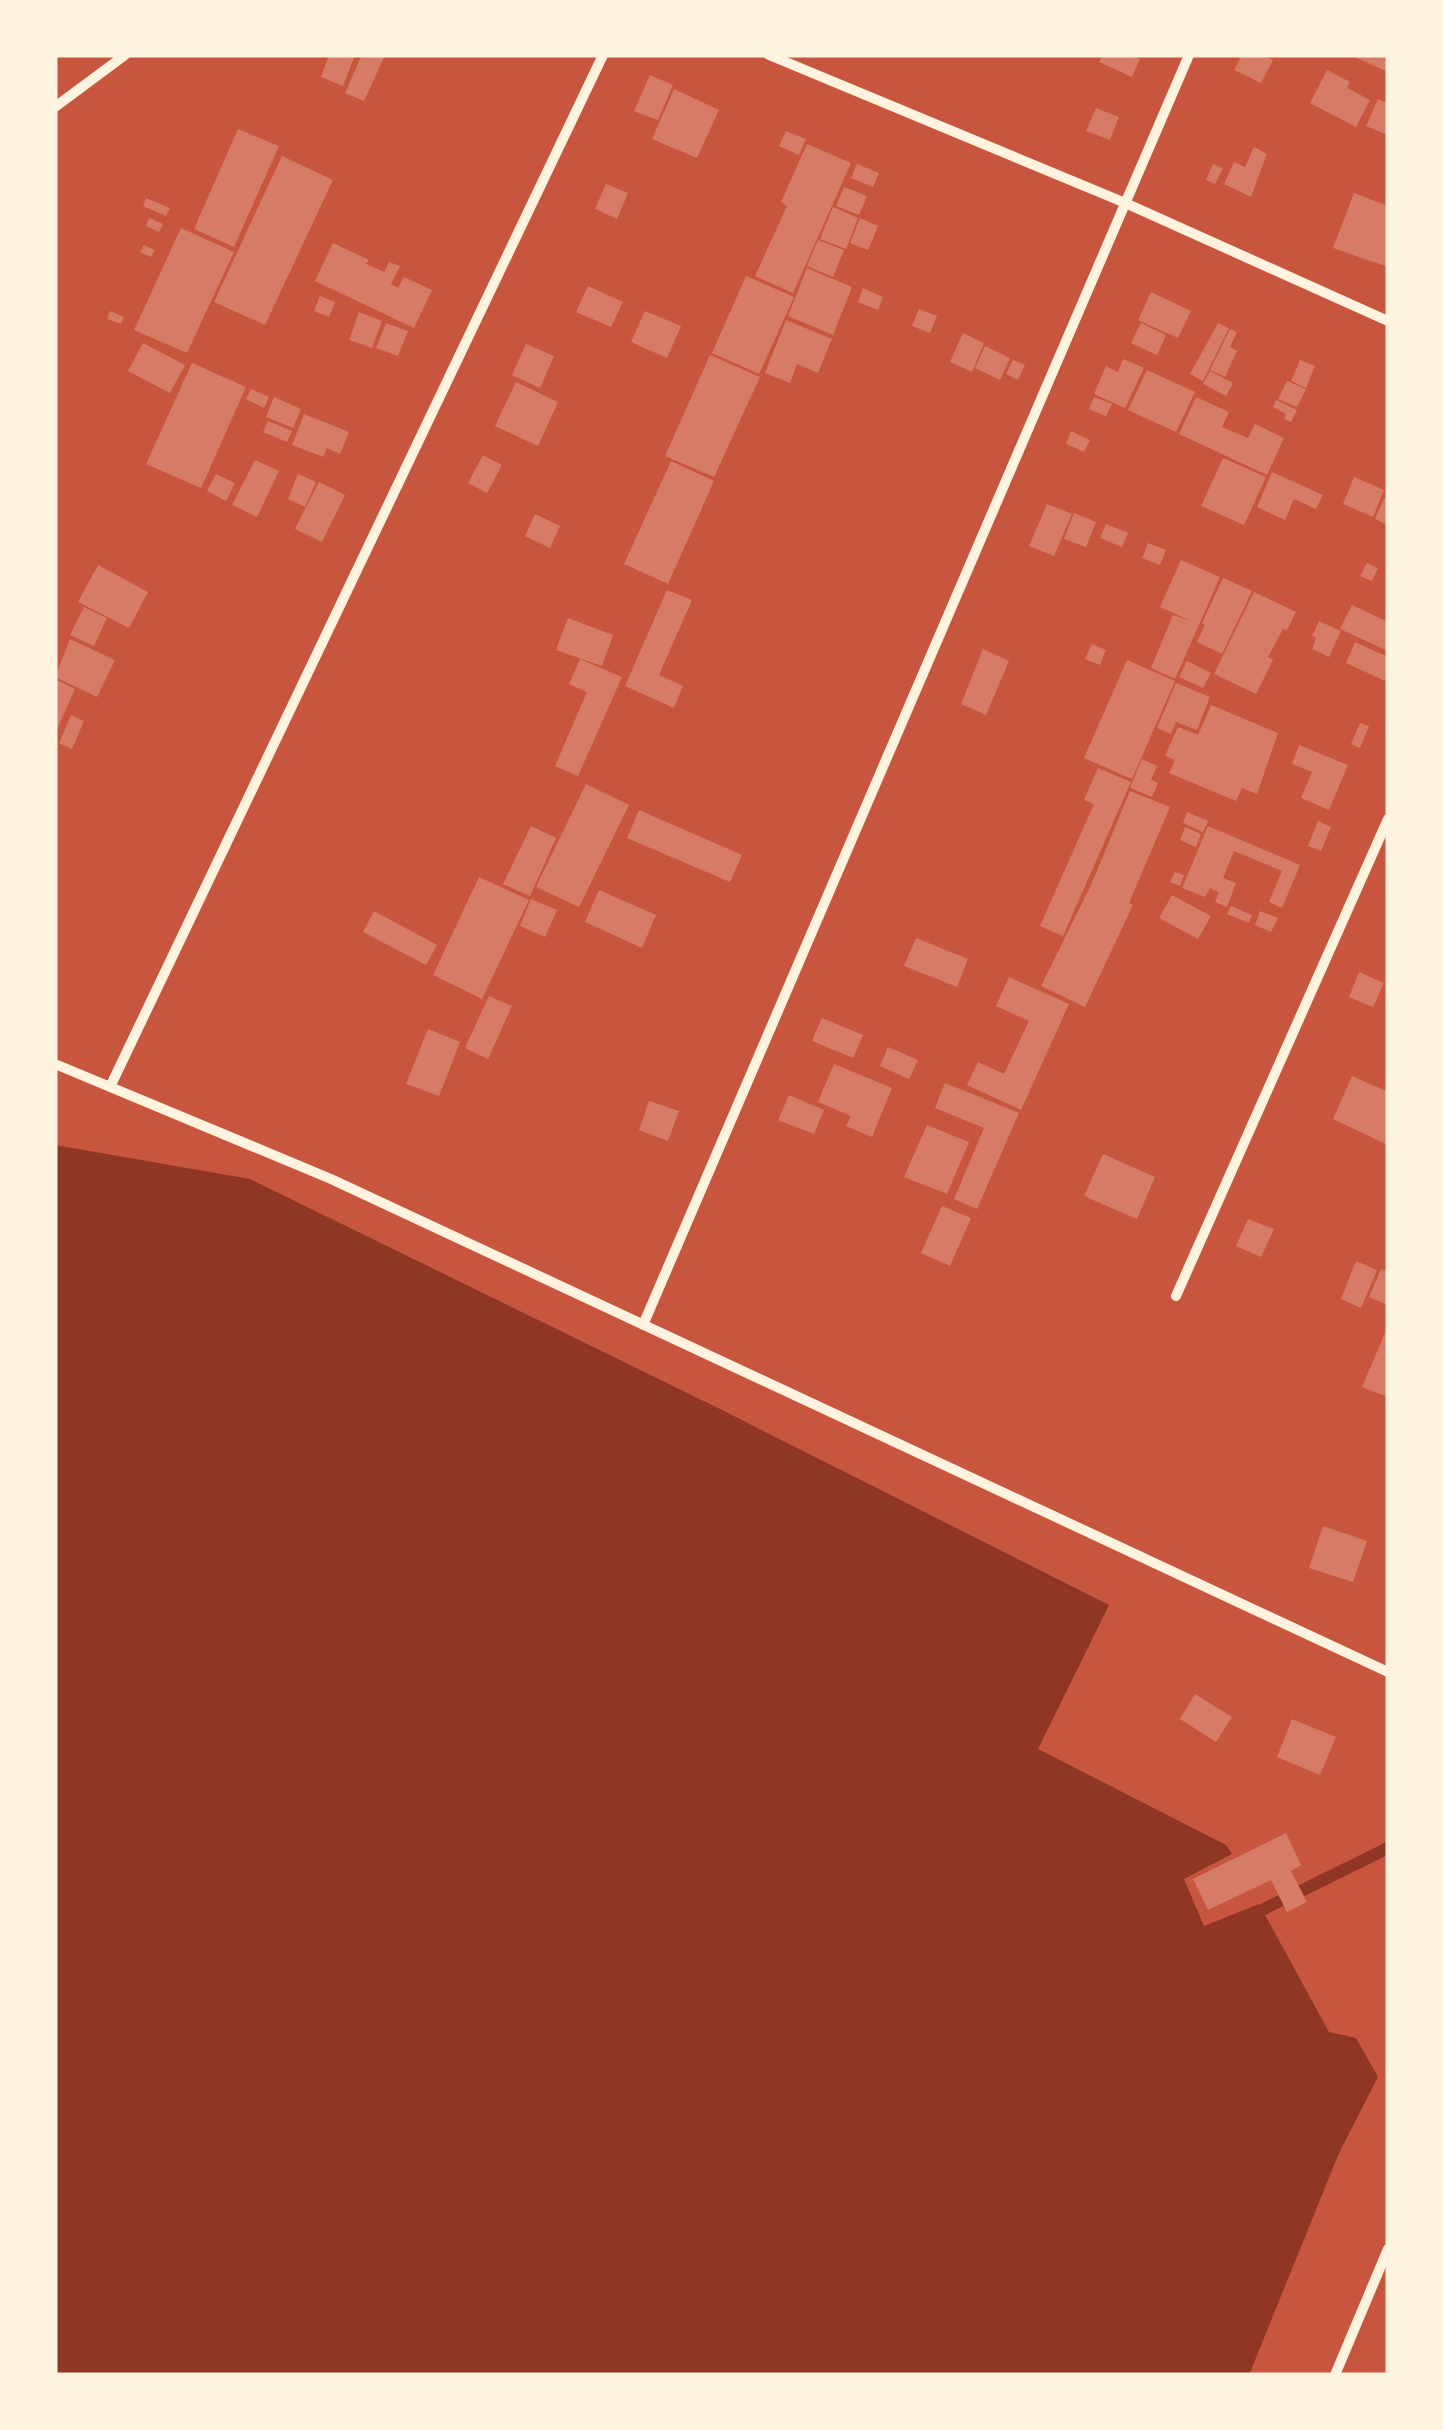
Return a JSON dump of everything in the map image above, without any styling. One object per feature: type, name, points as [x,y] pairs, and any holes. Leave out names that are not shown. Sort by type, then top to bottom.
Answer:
[{"type":"street","points":[[55,107],[125,55]]},
{"type":"street","points":[[110,1086],[603,55]]},
{"type":"street","points":[[768,55],[1123,202],[1388,321]]},
{"type":"street","points":[[643,1324],[1189,55]]},
{"type":"street","points":[[1176,1296],[1388,818]]},
{"type":"street","points":[[55,1064],[331,1179],[1388,1672]]},
{"type":"street","points":[[1335,2375],[1388,2249]]},
{"type":"shaded area","points":[[55,1145],[250,1179],[1109,1605],[1038,1749],[1226,1845],[1232,1854],[1184,1879],[1204,1926],[1259,1904],[1329,2032],[1356,2038],[1378,2077],[1339,2153],[1249,2375],[55,2375]]},
{"type":"building","points":[[329,55],[355,55],[343,86],[321,77]]},
{"type":"building","points":[[362,55],[385,55],[364,101],[345,93]]},
{"type":"building","points":[[1103,55],[1140,59],[1132,77],[1099,62]]},
{"type":"building","points":[[1242,55],[1262,55],[1273,60],[1261,83],[1234,70]]},
{"type":"building","points":[[1350,55],[1388,55],[1388,72]]},
{"type":"building","points":[[1327,70],[1350,82],[1347,88],[1370,100],[1356,127],[1310,103]]},
{"type":"building","points":[[650,75],[673,85],[658,120],[634,111]]},
{"type":"building","points":[[674,89],[719,110],[697,158],[652,139]]},
{"type":"building","points":[[1378,99],[1388,103],[1388,135],[1366,126]]},
{"type":"building","points":[[1096,108],[1119,117],[1110,140],[1086,131]]},
{"type":"building","points":[[238,129],[279,146],[234,247],[194,229]]},
{"type":"building","points":[[786,131],[806,139],[799,155],[779,146]]},
{"type":"building","points":[[807,144],[851,163],[793,293],[755,276],[787,206],[781,202]]},
{"type":"building","points":[[1254,147],[1267,154],[1251,197],[1224,184],[1234,162],[1245,167]]},
{"type":"building","points":[[282,156],[333,180],[265,325],[214,302]]},
{"type":"building","points":[[857,164],[879,173],[873,187],[851,178]]},
{"type":"building","points":[[1213,164],[1223,168],[1215,184],[1206,180]]},
{"type":"building","points":[[606,184],[628,193],[617,219],[595,209]]},
{"type":"building","points":[[844,187],[867,196],[859,215],[836,206]]},
{"type":"building","points":[[1354,193],[1388,206],[1388,267],[1333,248]]},
{"type":"building","points":[[146,198],[170,208],[166,216],[143,206]]},
{"type":"building","points":[[833,207],[858,218],[846,249],[820,239]]},
{"type":"building","points":[[149,218],[163,224],[159,232],[146,226]]},
{"type":"building","points":[[860,218],[878,226],[868,250],[850,243]]},
{"type":"building","points":[[181,228],[234,252],[187,353],[134,330]]},
{"type":"building","points":[[818,240],[844,250],[833,277],[807,266]]},
{"type":"building","points":[[333,243],[369,260],[366,264],[384,272],[389,262],[400,266],[391,284],[398,288],[404,277],[432,290],[414,328],[315,281]]},
{"type":"building","points":[[144,245],[155,250],[151,257],[140,252]]},
{"type":"building","points":[[807,268],[852,287],[833,335],[788,316]]},
{"type":"building","points":[[746,276],[794,297],[759,374],[712,353]]},
{"type":"building","points":[[588,286],[623,302],[611,327],[576,312]]},
{"type":"building","points":[[863,288],[883,297],[878,310],[858,302]]},
{"type":"building","points":[[1151,292],[1191,311],[1178,338],[1138,320]]},
{"type":"building","points":[[320,296],[335,302],[329,317],[314,311]]},
{"type":"building","points":[[919,309],[937,316],[930,333],[912,326]]},
{"type":"building","points":[[110,311],[124,317],[121,324],[107,319]]},
{"type":"building","points":[[645,311],[681,326],[667,358],[631,342]]},
{"type":"building","points":[[359,312],[382,321],[372,348],[349,340]]},
{"type":"building","points":[[786,320],[832,339],[818,373],[797,364],[790,383],[765,373]]},
{"type":"building","points":[[386,323],[408,331],[398,356],[376,348]]},
{"type":"building","points":[[1141,323],[1166,335],[1157,355],[1131,343]]},
{"type":"building","points":[[1218,323],[1229,328],[1203,381],[1190,374]]},
{"type":"building","points":[[1230,329],[1237,332],[1230,347],[1237,351],[1225,377],[1210,370]]},
{"type":"building","points":[[963,333],[984,343],[972,372],[950,362]]},
{"type":"building","points":[[143,343],[185,365],[170,393],[128,371]]},
{"type":"building","points":[[526,344],[554,356],[540,388],[512,375]]},
{"type":"building","points":[[985,346],[1010,358],[1000,380],[975,368]]},
{"type":"building","points":[[710,355],[760,377],[714,477],[665,456]]},
{"type":"building","points":[[1123,359],[1144,368],[1125,408],[1094,394],[1106,366],[1118,372]]},
{"type":"building","points":[[1013,360],[1025,365],[1018,380],[1006,374]]},
{"type":"building","points":[[1300,360],[1315,366],[1306,388],[1291,381]]},
{"type":"building","points":[[192,363],[246,387],[201,488],[146,464]]},
{"type":"building","points":[[1147,370],[1195,392],[1176,432],[1128,410]]},
{"type":"building","points":[[1210,371],[1233,383],[1226,396],[1203,384]]},
{"type":"building","points":[[1287,381],[1306,389],[1297,407],[1278,399]]},
{"type":"building","points":[[516,382],[558,402],[538,446],[495,426]]},
{"type":"building","points":[[251,389],[269,397],[264,408],[246,399]]},
{"type":"building","points":[[274,397],[301,409],[293,428],[266,417]]},
{"type":"building","points":[[1094,397],[1112,404],[1106,416],[1089,409]]},
{"type":"building","points":[[1196,397],[1229,412],[1222,427],[1248,438],[1255,424],[1284,438],[1267,475],[1179,434]]},
{"type":"building","points":[[1276,400],[1297,410],[1291,422],[1273,407]]},
{"type":"building","points":[[304,414],[349,432],[340,454],[327,448],[323,457],[292,445]]},
{"type":"building","points":[[268,421],[292,431],[287,442],[263,432]]},
{"type":"building","points":[[1071,431],[1090,440],[1084,452],[1066,444]]},
{"type":"building","points":[[483,455],[502,465],[487,493],[468,483]]},
{"type":"building","points":[[1223,458],[1266,477],[1244,525],[1201,506]]},
{"type":"building","points":[[255,460],[279,471],[257,517],[232,505]]},
{"type":"building","points":[[671,461],[714,481],[668,584],[624,564]]},
{"type":"building","points":[[1272,472],[1323,495],[1316,509],[1294,499],[1285,520],[1257,507]]},
{"type":"building","points":[[216,474],[235,483],[226,501],[207,491]]},
{"type":"building","points":[[298,474],[316,482],[305,507],[288,499]]},
{"type":"building","points":[[1354,477],[1384,490],[1373,517],[1343,504]]},
{"type":"building","points":[[319,482],[345,495],[322,542],[295,529]]},
{"type":"building","points":[[1384,498],[1388,500],[1388,525],[1375,519]]},
{"type":"building","points":[[1047,504],[1072,514],[1054,556],[1029,546]]},
{"type":"building","points":[[1074,513],[1096,522],[1086,547],[1064,539]]},
{"type":"building","points":[[535,514],[560,526],[550,548],[525,536]]},
{"type":"building","points":[[1106,524],[1128,533],[1122,547],[1100,538]]},
{"type":"building","points":[[1148,543],[1166,550],[1160,565],[1142,558]]},
{"type":"building","points":[[1181,560],[1220,577],[1175,679],[1151,668],[1173,615],[1191,621],[1160,607]]},
{"type":"building","points":[[1367,563],[1378,568],[1372,581],[1360,576]]},
{"type":"building","points":[[98,565],[148,592],[129,628],[78,602]]},
{"type":"building","points":[[1223,578],[1252,591],[1222,654],[1197,642]]},
{"type":"building","points":[[667,590],[692,600],[659,675],[683,686],[674,708],[625,686]]},
{"type":"building","points":[[1254,592],[1296,612],[1268,657],[1273,660],[1256,694],[1214,674]]},
{"type":"building","points":[[1352,605],[1388,622],[1388,651],[1340,629]]},
{"type":"building","points":[[84,607],[107,618],[94,646],[70,635]]},
{"type":"building","points":[[568,618],[613,635],[602,666],[556,650]]},
{"type":"building","points":[[1319,621],[1341,631],[1329,657],[1312,649],[1316,638],[1312,636]]},
{"type":"building","points":[[70,639],[115,660],[97,697],[55,677]]},
{"type":"building","points":[[1355,642],[1388,657],[1385,681],[1346,663]]},
{"type":"building","points":[[1092,644],[1106,650],[1100,665],[1085,659]]},
{"type":"building","points":[[983,649],[1009,661],[986,715],[961,704]]},
{"type":"building","points":[[580,659],[622,677],[578,776],[555,766],[587,692],[569,684]]},
{"type":"building","points":[[1127,660],[1175,681],[1132,779],[1084,758]]},
{"type":"building","points":[[1187,661],[1211,673],[1203,688],[1179,677]]},
{"type":"building","points":[[55,679],[75,689],[55,734]]},
{"type":"building","points":[[1176,683],[1210,697],[1197,730],[1176,722],[1171,734],[1157,728]]},
{"type":"building","points":[[1211,705],[1278,733],[1257,794],[1242,788],[1236,801],[1169,773],[1175,760],[1165,756],[1178,727],[1198,735]]},
{"type":"building","points":[[71,715],[84,721],[72,749],[59,743]]},
{"type":"building","points":[[1360,723],[1369,726],[1360,748],[1351,744]]},
{"type":"building","points":[[1299,745],[1348,765],[1329,810],[1301,798],[1312,772],[1292,764]]},
{"type":"building","points":[[1142,759],[1157,766],[1151,780],[1158,783],[1152,797],[1130,788]]},
{"type":"building","points":[[1098,768],[1131,782],[1063,936],[1040,926],[1094,804],[1084,800]]},
{"type":"building","points":[[586,784],[629,805],[579,907],[536,887]]},
{"type":"building","points":[[1130,791],[1170,807],[1129,903],[1133,905],[1085,1007],[1041,986],[1091,885]]},
{"type":"building","points":[[639,810],[742,855],[730,882],[627,838]]},
{"type":"building","points":[[1187,812],[1208,821],[1203,832],[1183,823]]},
{"type":"building","points":[[1318,821],[1331,827],[1321,851],[1308,846]]},
{"type":"building","points":[[531,826],[556,838],[530,896],[503,884]]},
{"type":"building","points":[[1208,826],[1300,865],[1282,908],[1269,902],[1282,871],[1234,851],[1223,878],[1236,883],[1227,907],[1215,902],[1219,892],[1210,888],[1205,897],[1182,888]]},
{"type":"building","points":[[1185,827],[1201,834],[1196,847],[1180,840]]},
{"type":"building","points":[[1175,872],[1184,875],[1180,886],[1170,882]]},
{"type":"building","points":[[479,877],[529,900],[482,999],[433,975]]},
{"type":"building","points":[[599,890],[656,915],[642,948],[585,922]]},
{"type":"building","points":[[1172,895],[1211,916],[1198,939],[1159,918]]},
{"type":"building","points":[[531,899],[557,910],[545,937],[520,926]]},
{"type":"building","points":[[1231,906],[1252,915],[1249,923],[1227,914]]},
{"type":"building","points":[[374,911],[437,945],[426,965],[363,932]]},
{"type":"building","points":[[1260,911],[1278,918],[1271,932],[1255,925]]},
{"type":"building","points":[[916,938],[968,959],[957,987],[904,966]]},
{"type":"building","points":[[1359,972],[1384,983],[1373,1007],[1349,997]]},
{"type":"building","points":[[1009,977],[1069,1004],[1021,1110],[967,1085],[978,1062],[1004,1074],[1029,1021],[996,1006]]},
{"type":"building","points":[[489,996],[512,1006],[488,1059],[465,1048]]},
{"type":"building","points":[[822,1018],[863,1035],[853,1058],[812,1041]]},
{"type":"building","points":[[428,1029],[460,1042],[439,1096],[406,1084]]},
{"type":"building","points":[[888,1047],[918,1060],[909,1079],[880,1066]]},
{"type":"building","points":[[834,1064],[892,1088],[872,1137],[846,1126],[851,1116],[818,1102]]},
{"type":"building","points":[[1352,1076],[1388,1092],[1388,1145],[1333,1119]]},
{"type":"building","points":[[945,1083],[1019,1113],[977,1209],[954,1199],[984,1128],[935,1108]]},
{"type":"building","points":[[789,1095],[824,1110],[814,1134],[778,1120]]},
{"type":"building","points":[[649,1101],[679,1111],[668,1141],[639,1130]]},
{"type":"building","points":[[927,1125],[969,1142],[947,1194],[904,1177]]},
{"type":"building","points":[[1103,1154],[1155,1177],[1137,1219],[1084,1196]]},
{"type":"building","points":[[942,1206],[971,1218],[950,1266],[921,1253]]},
{"type":"building","points":[[1248,1219],[1274,1229],[1261,1257],[1236,1246]]},
{"type":"building","points":[[1356,1261],[1377,1270],[1361,1308],[1341,1299]]},
{"type":"building","points":[[1381,1269],[1388,1272],[1388,1305],[1369,1297]]},
{"type":"building","points":[[1388,1326],[1388,1397],[1362,1387]]},
{"type":"building","points":[[1323,1526],[1367,1541],[1353,1582],[1309,1568]]},
{"type":"building","points":[[1195,1694],[1232,1717],[1216,1742],[1180,1719]]},
{"type":"building","points":[[1292,1719],[1336,1737],[1320,1775],[1277,1757]]},
{"type":"building","points":[[1286,1833],[1301,1865],[1291,1871],[1307,1902],[1287,1912],[1271,1880],[1208,1910],[1193,1879]]},
{"type":"waterway","points":[[1301,1891],[1388,1848]]},
{"type":"waterway","points":[[1262,1910],[1282,1900]]}]
